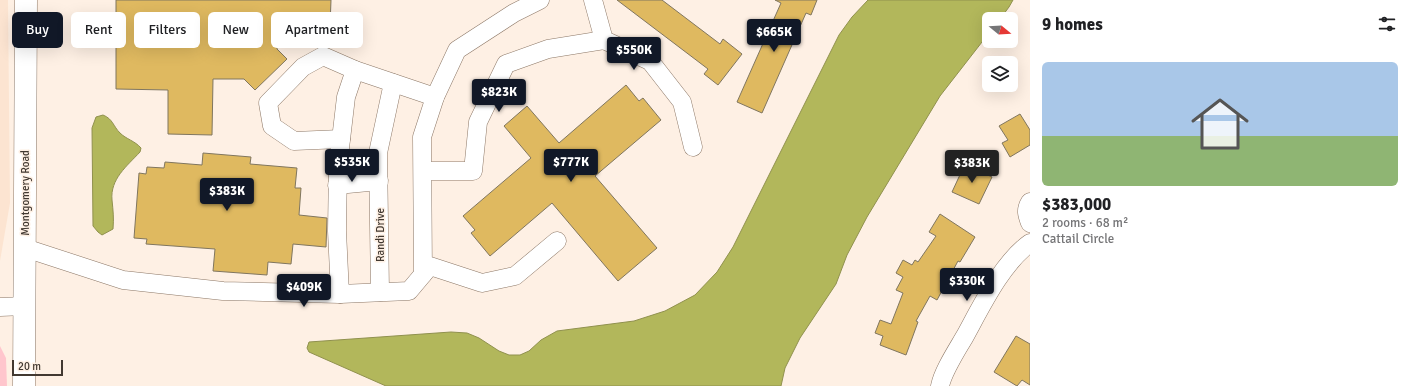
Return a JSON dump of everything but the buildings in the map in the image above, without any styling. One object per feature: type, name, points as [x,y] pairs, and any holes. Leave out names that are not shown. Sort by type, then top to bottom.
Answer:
[{"type":"street","name":"Montgomery Road","points":[[24,386],[26,0]]},
{"type":"street","points":[[423,274],[422,137],[435,97],[457,50],[511,7],[540,0]]},
{"type":"street","points":[[593,0],[604,40]]},
{"type":"street","points":[[423,171],[473,171],[478,122],[506,64],[548,49],[604,40],[650,61],[682,102],[693,147]]},
{"type":"street","points":[[341,139],[294,141],[272,126],[268,103],[303,67],[323,56],[355,70],[435,97]]},
{"type":"street","points":[[340,294],[337,231],[338,165],[346,97],[355,70]]},
{"type":"street","name":"Randi Drive","points":[[380,292],[378,153],[393,83]]},
{"type":"street","points":[[337,185],[379,181]]},
{"type":"street","points":[[1030,202],[1027,206],[1026,213],[1030,223]]},
{"type":"street","points":[[25,248],[123,280],[224,291],[340,294],[409,291],[430,266],[482,283],[515,276],[557,241]]},
{"type":"street","points":[[940,386],[954,355],[990,291],[1008,266],[1030,243]]},
{"type":"street","points":[[0,307],[25,306]]},
{"type":"shaded area","points":[[0,0],[8,0],[10,203],[0,261]]},
{"type":"shaded area","points":[[868,0],[1013,0],[1005,12],[982,12],[982,42],[940,96],[867,217],[847,255],[836,284],[800,338],[785,368],[781,386],[386,386],[309,352],[307,348],[309,342],[451,332],[467,333],[479,338],[499,351],[509,355],[520,355],[529,351],[541,340],[557,331],[634,321],[665,311],[695,295],[717,272],[733,247],[839,35],[852,17]]},
{"type":"shaded area","points":[[103,115],[111,121],[122,135],[141,148],[140,152],[120,173],[117,179],[112,192],[113,229],[102,235],[93,226],[92,128],[96,117]]},
{"type":"shaded area","points":[[0,346],[6,358],[7,386],[0,386]]}]
